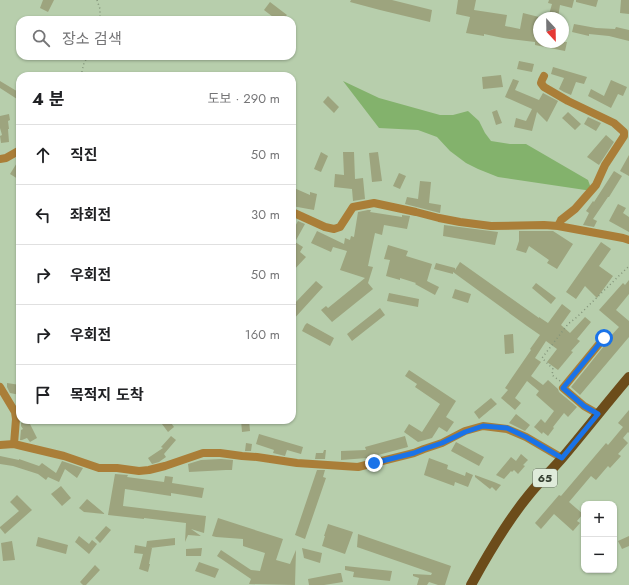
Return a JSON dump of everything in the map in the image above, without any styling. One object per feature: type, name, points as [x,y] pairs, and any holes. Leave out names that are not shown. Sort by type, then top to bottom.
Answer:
[{"type":"main road","name":"65","points":[[471,585],[487,556],[528,496],[562,458],[629,377]]},
{"type":"street","points":[[544,76],[541,83],[544,87],[568,101],[614,123],[624,132],[624,136],[605,164],[596,185],[574,209],[561,220],[558,226]]},
{"type":"street","points":[[0,159],[6,158],[16,152]]},
{"type":"street","points":[[296,214],[334,229],[340,227],[353,207],[374,203],[447,220],[491,226],[558,226],[629,240]]},
{"type":"street","points":[[598,414],[584,406],[563,388],[604,338]]},
{"type":"street","points":[[0,387],[15,412],[16,420],[14,444]]},
{"type":"street","points":[[0,445],[14,444],[64,456],[99,468],[149,470],[203,453],[257,456],[297,463],[358,467],[414,453],[483,426],[507,428],[562,458]]},
{"type":"path","points":[[97,0],[100,9],[100,16]]},
{"type":"path","points":[[81,72],[86,60]]},
{"type":"path","points":[[565,385],[552,375],[553,369],[542,358],[568,324],[629,266]]},
{"type":"green space","points":[[343,81],[379,98],[440,115],[453,115],[468,111],[479,121],[491,141],[510,144],[526,144],[588,180],[592,191],[498,177],[466,163],[450,151],[437,137],[418,130],[379,128]]},
{"type":"building","points":[[43,0],[54,0],[48,12],[40,8]]},
{"type":"building","points":[[351,0],[392,0],[432,10],[430,22],[350,2]]},
{"type":"building","points":[[458,0],[476,0],[474,10],[507,15],[505,26],[520,29],[523,13],[533,16],[533,42],[484,34],[484,36],[466,33],[470,17],[456,14]]},
{"type":"building","points":[[549,0],[574,0],[572,8],[560,5],[559,12],[550,12],[552,4],[548,3]]},
{"type":"building","points":[[576,0],[598,0],[596,7],[576,2]]},
{"type":"building","points":[[621,0],[629,0],[629,14],[620,13]]},
{"type":"building","points":[[270,2],[287,15],[272,16],[264,10]]},
{"type":"building","points":[[574,24],[596,28],[615,29],[616,27],[629,30],[629,41],[609,36],[589,34],[589,36],[572,32]]},
{"type":"building","points":[[550,48],[566,48],[565,51]]},
{"type":"building","points":[[519,61],[534,64],[532,72],[517,69]]},
{"type":"building","points":[[553,67],[587,77],[584,84],[576,82],[571,95],[559,89],[564,78],[551,74]]},
{"type":"building","points":[[501,75],[503,87],[483,89],[482,77]]},
{"type":"building","points":[[513,79],[519,81],[515,90],[539,100],[543,93],[558,101],[547,122],[537,112],[532,131],[514,127],[516,118],[526,121],[532,109],[505,97]]},
{"type":"building","points":[[611,80],[627,87],[623,96],[618,94],[611,108],[588,96],[591,89],[604,96]]},
{"type":"building","points":[[0,81],[16,91],[16,98],[0,88]]},
{"type":"building","points":[[328,96],[339,107],[334,113],[323,102]]},
{"type":"building","points":[[497,110],[502,123],[496,125],[492,112]]},
{"type":"building","points":[[568,112],[581,124],[575,130],[562,118]]},
{"type":"building","points":[[9,114],[9,142],[1,143],[0,136],[2,135],[0,128],[0,116]]},
{"type":"building","points":[[588,117],[601,123],[596,131],[584,124]]},
{"type":"building","points":[[606,135],[614,142],[599,165],[587,157]]},
{"type":"building","points":[[321,152],[328,156],[321,172],[314,169]]},
{"type":"building","points":[[343,152],[354,152],[355,179],[363,178],[365,199],[353,201],[352,189],[334,187],[335,174],[344,175]]},
{"type":"building","points":[[378,152],[382,181],[372,182],[369,153]]},
{"type":"building","points":[[629,155],[629,176],[620,171]]},
{"type":"building","points":[[16,164],[16,178],[10,174]]},
{"type":"building","points":[[614,171],[622,176],[593,219],[597,221],[594,227],[583,225],[589,213],[586,211],[593,201],[594,202]]},
{"type":"building","points":[[399,173],[406,176],[400,189],[393,186]]},
{"type":"building","points":[[420,181],[431,182],[429,203],[441,205],[440,213],[405,204],[407,197],[418,199]]},
{"type":"building","points":[[296,189],[310,195],[310,192],[317,194],[314,210],[296,207]]},
{"type":"building","points":[[618,204],[626,208],[623,213],[629,217],[629,232],[609,221]]},
{"type":"building","points":[[371,210],[370,212],[402,217],[402,215],[410,216],[407,229],[384,225],[382,235],[375,233],[368,266],[373,267],[368,283],[373,289],[332,322],[321,310],[326,306],[328,308],[365,278],[340,270],[347,251],[333,247],[331,252],[311,243],[317,231],[344,244],[345,238],[350,240],[351,236],[354,237],[358,212]]},
{"type":"building","points":[[298,221],[305,224],[296,240],[296,225]]},
{"type":"building","points":[[444,225],[498,232],[495,245],[443,236]]},
{"type":"building","points":[[519,231],[553,231],[573,244],[557,269],[547,263],[549,260],[529,246],[526,253],[516,250],[519,241]]},
{"type":"building","points":[[601,242],[611,249],[599,266],[613,276],[597,298],[585,286],[576,299],[566,292]]},
{"type":"building","points":[[296,243],[303,247],[300,252],[306,257],[296,268]]},
{"type":"building","points":[[388,245],[408,251],[406,256],[432,264],[427,281],[439,287],[435,295],[415,284],[416,283],[400,278],[400,280],[386,276],[390,260],[384,259]]},
{"type":"building","points":[[460,262],[548,323],[562,304],[571,311],[561,325],[570,333],[585,317],[591,322],[577,339],[580,341],[571,351],[573,352],[558,370],[547,362],[557,349],[546,341],[535,358],[541,362],[531,376],[543,385],[548,380],[558,389],[559,392],[577,407],[568,417],[564,413],[548,436],[543,432],[542,434],[534,427],[541,419],[545,423],[554,411],[536,395],[539,391],[527,381],[515,398],[521,403],[515,410],[501,398],[508,390],[505,388],[540,335],[453,272],[453,274],[434,269],[436,263],[455,268],[455,270]]},
{"type":"building","points":[[629,280],[629,294],[616,310],[629,321],[629,337],[580,395],[571,387],[619,327],[599,310],[623,283],[625,285]]},
{"type":"building","points":[[316,281],[323,287],[296,317],[296,302]]},
{"type":"building","points":[[536,283],[556,298],[551,304],[532,288]]},
{"type":"building","points":[[455,289],[471,294],[468,303],[452,298]]},
{"type":"building","points":[[389,293],[419,299],[418,307],[387,301]]},
{"type":"building","points":[[380,308],[385,315],[352,341],[347,334]]},
{"type":"building","points":[[307,323],[334,338],[330,346],[302,331]]},
{"type":"building","points":[[513,334],[514,353],[505,354],[504,335]]},
{"type":"building","points":[[409,370],[456,401],[446,417],[454,422],[447,432],[439,427],[432,438],[418,442],[404,432],[409,424],[422,432],[440,404],[415,387],[417,384],[405,376]]},
{"type":"building","points":[[7,383],[16,384],[16,394],[10,393]]},
{"type":"building","points":[[491,398],[497,404],[479,419],[474,412]]},
{"type":"building","points":[[629,410],[629,433],[628,432],[623,438],[628,443],[618,454],[621,456],[610,468],[608,466],[596,480],[591,476],[569,502],[581,512],[581,516],[577,521],[580,523],[573,531],[554,514],[541,529],[535,523],[559,495],[561,496],[606,443],[608,445],[623,427],[618,423]]},
{"type":"building","points":[[516,414],[530,425],[525,431],[509,423]]},
{"type":"building","points":[[21,424],[30,424],[37,438],[30,442],[27,438],[20,440],[21,430],[23,429]]},
{"type":"building","points":[[162,424],[172,424],[174,427],[168,432]]},
{"type":"building","points":[[241,424],[249,424],[250,431],[242,432]]},
{"type":"building","points":[[259,434],[303,447],[301,454],[287,450],[285,456],[273,453],[274,450],[256,444]]},
{"type":"building","points":[[171,436],[176,440],[164,454],[166,457],[159,462],[152,464],[148,458],[163,448],[161,447]]},
{"type":"building","points":[[405,436],[408,447],[367,458],[341,460],[341,451],[366,450],[365,447]]},
{"type":"building","points":[[456,442],[484,457],[479,466],[451,451]]},
{"type":"building","points":[[246,443],[252,444],[251,451],[245,451]]},
{"type":"building","points":[[324,450],[326,450],[325,459],[315,459],[316,453],[323,453]]},
{"type":"building","points":[[521,454],[528,460],[518,474],[514,470],[512,472],[511,471],[504,479],[496,475],[511,457],[516,461]]},
{"type":"building","points":[[0,456],[19,459],[39,466],[42,463],[56,473],[62,461],[83,468],[77,478],[65,469],[59,482],[48,477],[46,480],[38,474],[13,466],[0,464]]},
{"type":"building","points":[[429,458],[448,465],[447,469],[465,476],[466,472],[473,475],[468,487],[455,482],[454,486],[424,475]]},
{"type":"building","points":[[201,460],[233,460],[232,470],[189,472],[188,464]]},
{"type":"building","points":[[317,470],[325,470],[323,477],[326,478],[305,539],[295,535]]},
{"type":"building","points":[[115,474],[164,482],[165,476],[173,477],[172,483],[204,488],[202,498],[171,493],[171,496],[125,489],[123,506],[206,516],[204,533],[191,529],[201,536],[188,535],[185,542],[186,523],[108,515]]},
{"type":"building","points":[[475,475],[501,485],[496,491],[492,487],[490,489],[475,477]]},
{"type":"building","points":[[61,486],[71,498],[62,506],[51,494]]},
{"type":"building","points":[[17,495],[32,510],[5,534],[0,527],[19,511],[10,502]]},
{"type":"building","points":[[87,499],[105,514],[84,512],[79,508]]},
{"type":"building","points":[[218,518],[283,539],[276,560],[290,564],[296,550],[295,585],[249,584],[251,579],[217,556],[221,550],[251,570],[260,571],[265,553],[243,546],[243,539],[212,536]]},
{"type":"building","points":[[328,524],[353,532],[345,554],[322,546]]},
{"type":"building","points":[[106,526],[111,530],[100,543],[95,538]]},
{"type":"building","points":[[358,534],[451,566],[445,585],[438,585],[429,582],[427,585],[417,585],[419,578],[413,576],[413,574],[431,575],[432,573],[357,547]]},
{"type":"building","points":[[79,536],[89,544],[92,540],[97,544],[89,554],[75,542]]},
{"type":"building","points":[[629,536],[629,546],[622,549],[618,541]]},
{"type":"building","points":[[38,537],[68,545],[66,554],[36,546]]},
{"type":"building","points":[[175,538],[175,545],[150,548],[152,548],[148,572],[139,569],[143,554],[134,553],[135,545],[146,547],[147,541]]},
{"type":"building","points":[[12,541],[15,560],[3,561],[1,543]]},
{"type":"building","points":[[202,548],[201,556],[186,556],[186,549]]},
{"type":"building","points":[[302,548],[322,553],[320,563],[304,558]]},
{"type":"building","points":[[199,562],[219,569],[215,578],[195,571]]},
{"type":"building","points":[[95,565],[100,570],[86,585],[83,585],[80,582]]},
{"type":"building","points":[[345,566],[392,571],[390,581],[353,577],[354,572],[345,570]]},
{"type":"building","points":[[341,573],[343,582],[324,585],[309,585],[308,579]]},
{"type":"route","points":[[374,463],[414,453],[483,426],[507,428],[562,458],[598,414],[584,406],[563,388],[604,338]]}]
